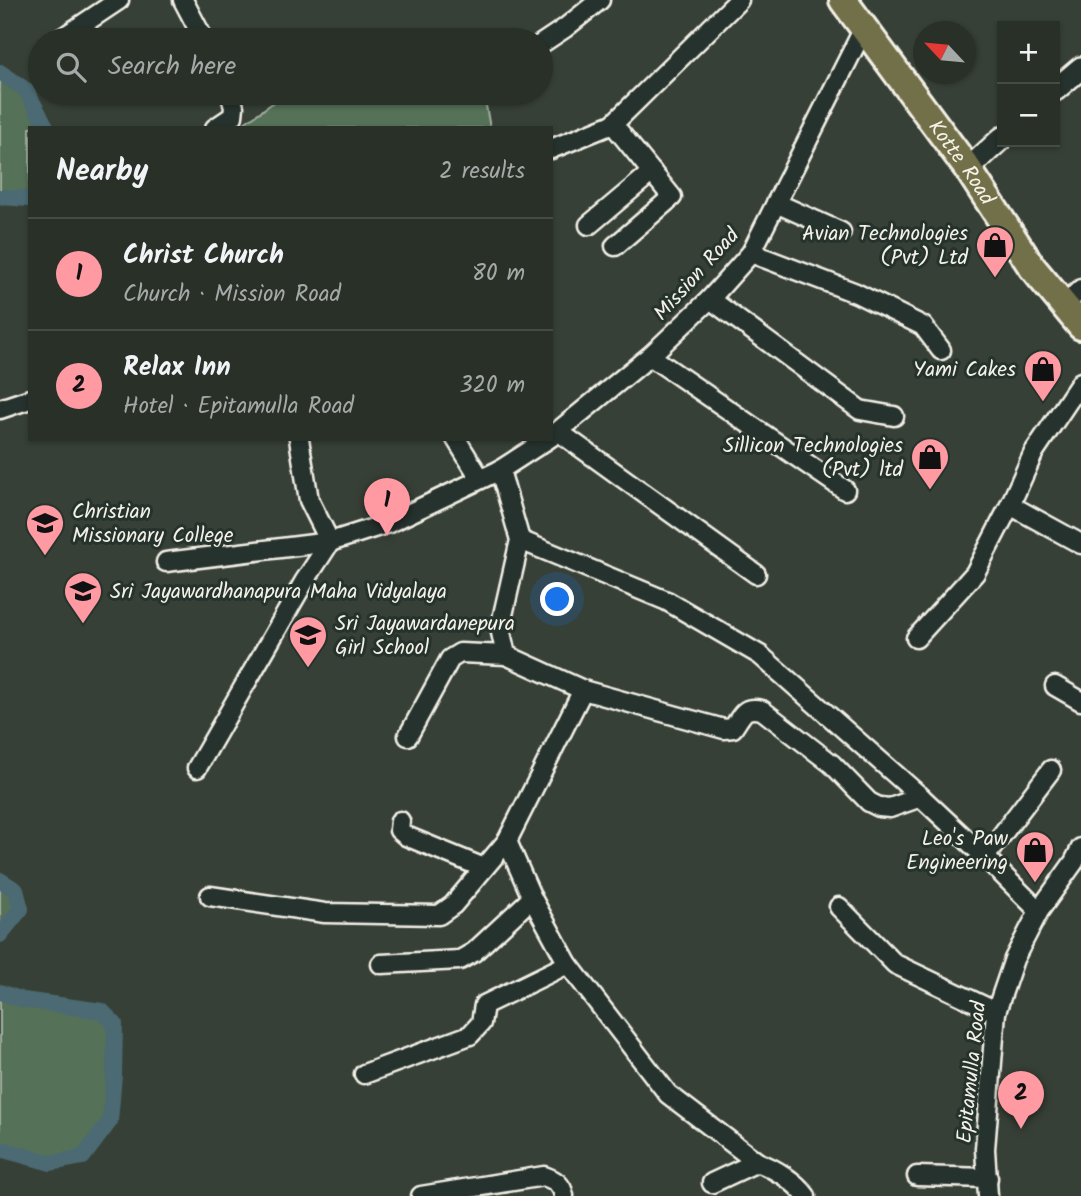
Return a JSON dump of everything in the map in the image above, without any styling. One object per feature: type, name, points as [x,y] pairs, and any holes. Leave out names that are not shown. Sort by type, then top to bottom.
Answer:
[{"type":"main road","name":"Kotte Road","points":[[842,0],[968,169],[1032,267],[1072,297],[1081,326]]},
{"type":"street","points":[[77,28],[119,0]]},
{"type":"street","points":[[183,0],[198,28]]},
{"type":"street","points":[[553,36],[600,0]]},
{"type":"street","points":[[553,148],[613,124],[739,0]]},
{"type":"street","name":"Mission Road","points":[[553,436],[650,356],[710,299],[751,253],[864,28]]},
{"type":"street","points":[[1060,86],[1081,68]]},
{"type":"street","points":[[218,126],[233,116],[233,105]]},
{"type":"street","points":[[613,124],[672,197],[615,246]]},
{"type":"street","points":[[968,169],[997,143]]},
{"type":"street","points":[[589,225],[652,172]]},
{"type":"street","points":[[776,203],[841,232]]},
{"type":"street","points":[[751,253],[856,293],[923,326],[941,350]]},
{"type":"street","points":[[710,299],[860,410],[894,416]]},
{"type":"street","points":[[650,356],[845,490]]},
{"type":"street","points":[[916,638],[975,573],[1034,452],[1081,382]]},
{"type":"street","points":[[0,409],[28,400]]},
{"type":"street","points":[[553,436],[756,574]]},
{"type":"street","points":[[197,768],[304,582],[330,542],[309,500],[299,441]]},
{"type":"street","points":[[457,441],[480,478]]},
{"type":"street","name":"Mission Road","points":[[166,562],[330,542],[389,523],[500,470],[545,441]]},
{"type":"street","points":[[500,470],[520,540],[500,628],[506,655]]},
{"type":"street","points":[[1010,505],[1081,544]]},
{"type":"street","points":[[520,540],[667,601],[760,655],[921,797],[1039,911]]},
{"type":"street","points":[[408,736],[450,659],[460,653],[506,655],[583,690],[724,729],[733,728],[746,710],[762,710],[832,765],[869,802],[890,808],[921,797]]},
{"type":"street","points":[[1055,686],[1081,701]]},
{"type":"street","points":[[210,897],[325,913],[439,915],[453,905],[507,841],[583,690]]},
{"type":"street","points":[[985,857],[1051,770]]},
{"type":"street","points":[[400,821],[399,830],[406,836],[484,868]]},
{"type":"street","points":[[507,841],[532,898],[568,964],[668,1094],[757,1161],[800,1188],[806,1196]]},
{"type":"street","name":"Epitamulla Road","points":[[988,1187],[985,1149],[996,1012],[1014,959],[1039,911],[1079,858]]},
{"type":"street","points":[[382,964],[460,960],[474,952],[532,898]]},
{"type":"street","points":[[839,907],[895,964],[996,1012]]},
{"type":"street","points":[[363,1074],[470,1035],[481,1023],[484,1005],[568,964]]},
{"type":"street","points":[[712,1183],[757,1161]]},
{"type":"street","points":[[421,1196],[544,1176],[556,1181],[564,1196]]},
{"type":"street","points":[[917,1176],[988,1187]]},
{"type":"green space","points":[[0,72],[26,90],[28,105],[34,105],[46,126],[28,126],[28,199],[0,197]]},
{"type":"green space","points":[[270,105],[486,105],[490,126],[240,126]]},
{"type":"green space","points":[[0,880],[16,890],[21,909],[0,935]]},
{"type":"green space","points":[[0,992],[23,1000],[102,1011],[115,1024],[110,1121],[83,1157],[51,1163],[0,1149]]},
{"type":"waterway","points":[[0,72],[28,94]]},
{"type":"waterway","points":[[34,105],[46,126]]},
{"type":"waterway","points":[[0,197],[28,199]]},
{"type":"waterway","points":[[0,880],[16,890],[21,909],[0,935]]},
{"type":"waterway","points":[[0,992],[23,1000],[102,1011],[115,1024],[110,1121],[83,1157],[51,1163],[0,1149]]},
{"type":"place","name":"Avian Technologies (Pvt) Ltd","points":[[995,279]]},
{"type":"place","name":"Yami Cakes","points":[[1043,403]]},
{"type":"place","name":"Sillicon Technologies (Pvt) ltd","points":[[930,491]]},
{"type":"place","name":"Christ Church","points":[[387,536]]},
{"type":"place","name":"Christian Missionary College","points":[[45,557]]},
{"type":"place","name":"Sri Jayawardhanapura Maha Vidyalaya","points":[[83,625]]},
{"type":"place","name":"Sri Jayawardanepura Girl School","points":[[308,669]]},
{"type":"place","name":"Leo's Paw Engineering","points":[[1035,884]]},
{"type":"place","name":"Relax Inn","points":[[1021,1129]]}]
